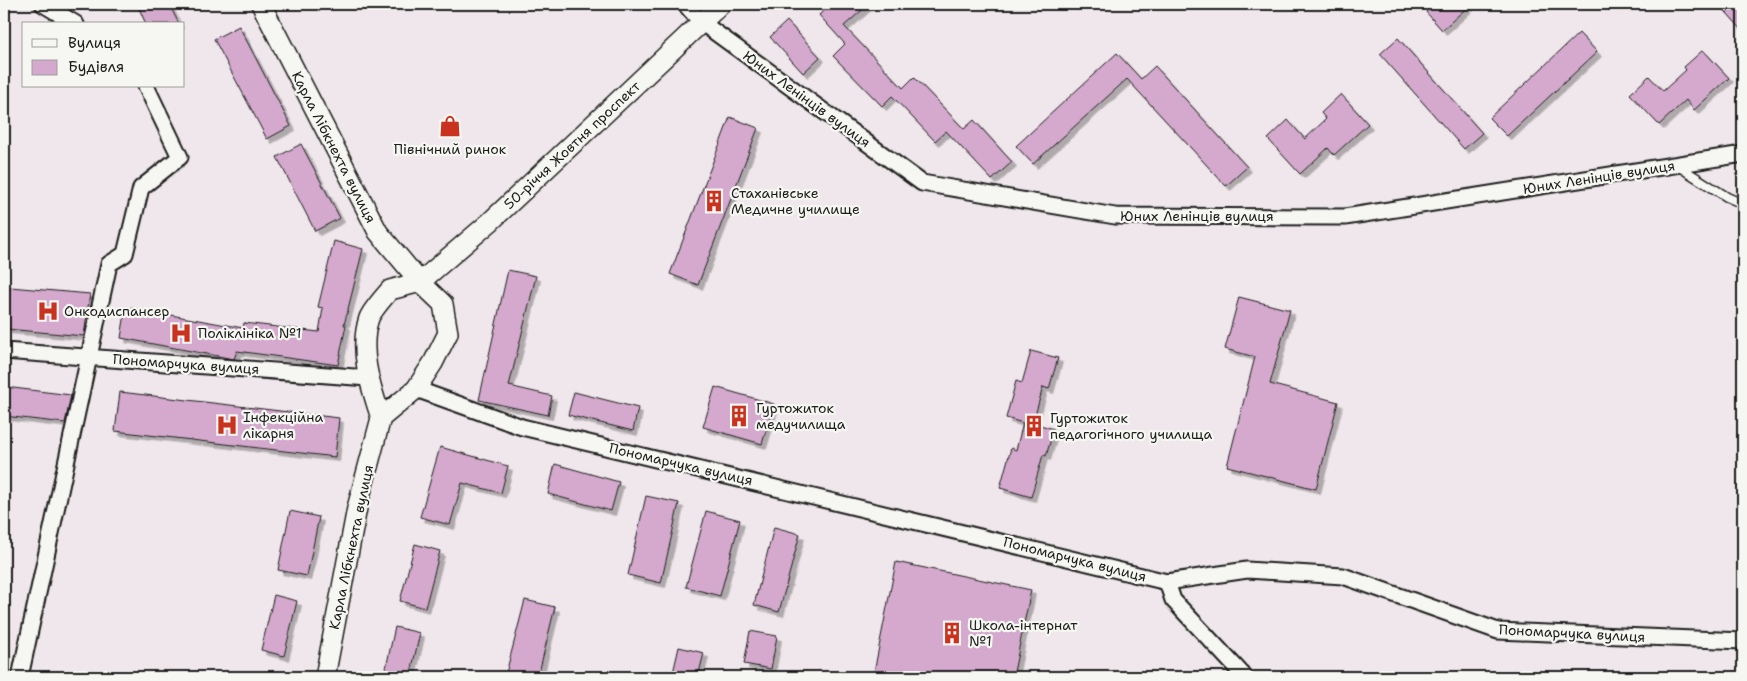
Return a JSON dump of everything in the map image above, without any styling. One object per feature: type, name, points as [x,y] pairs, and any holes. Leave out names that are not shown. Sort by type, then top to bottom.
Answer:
[{"type":"street","points":[[43,4],[73,22]]},
{"type":"street","name":"Карла Лібкнехта вулиця","points":[[260,4],[378,232],[420,282],[442,304],[448,333],[433,364],[416,389],[381,418],[357,508],[325,677]]},
{"type":"street","name":"Юних Ленінців вулиця","points":[[685,4],[701,22],[922,183],[1114,216],[1345,217],[1743,154]]},
{"type":"street","name":"50-річчя Жовтня проспект","points":[[420,282],[490,222],[721,4]]},
{"type":"street","points":[[20,677],[109,264],[125,254],[140,188],[180,157],[147,88]]},
{"type":"street","points":[[381,418],[368,378],[365,352],[369,318],[390,290],[420,282]]},
{"type":"street","name":"Пономарчука вулиця","points":[[4,351],[368,378]]},
{"type":"street","name":"Пономарчука вулиця","points":[[416,389],[522,427],[1167,582],[1247,570],[1342,576],[1498,631],[1743,641]]},
{"type":"street","points":[[1167,582],[1173,600],[1245,677]]},
{"type":"lane","points":[[1676,165],[1727,197],[1743,204]]},
{"type":"building","points":[[137,4],[169,4],[178,22],[145,22]]},
{"type":"building","points":[[831,4],[869,4],[844,26],[903,88],[914,77],[964,129],[974,120],[1012,162],[992,180],[946,131],[935,141],[892,96],[882,106],[833,56],[845,44],[819,15]]},
{"type":"building","points":[[1435,4],[1471,4],[1442,30],[1426,12]]},
{"type":"building","points":[[1719,4],[1743,4],[1743,31]]},
{"type":"building","points":[[787,21],[820,57],[803,73],[770,37]]},
{"type":"building","points":[[239,26],[291,126],[267,139],[214,39]]},
{"type":"building","points":[[1579,33],[1597,52],[1507,136],[1489,118]]},
{"type":"building","points":[[1398,38],[1482,133],[1464,149],[1380,54]]},
{"type":"building","points":[[1703,50],[1729,78],[1694,110],[1686,100],[1659,125],[1630,94],[1649,76],[1663,91],[1686,70],[1684,67]]},
{"type":"building","points":[[1117,53],[1141,79],[1155,66],[1247,167],[1226,186],[1127,79],[1033,164],[1016,146]]},
{"type":"building","points":[[1341,94],[1368,124],[1334,155],[1328,148],[1300,174],[1268,139],[1288,120],[1305,139],[1326,119],[1321,113]]},
{"type":"building","name":"Стаханівське Медичне училище","points":[[730,117],[758,128],[698,285],[670,274]]},
{"type":"building","points":[[301,144],[340,218],[315,231],[277,157]]},
{"type":"building","points":[[334,241],[363,249],[344,325],[346,325],[338,365],[237,351],[234,359],[121,338],[126,307],[243,328],[244,323],[319,332],[323,308],[318,307]]},
{"type":"building","points":[[508,270],[536,276],[509,386],[552,396],[548,415],[479,400]]},
{"type":"building","name":"Онкодиспансер","points":[[10,287],[90,294],[84,336],[6,329]]},
{"type":"building","points":[[1239,297],[1290,310],[1270,384],[1338,402],[1316,489],[1227,466],[1255,357],[1225,349]]},
{"type":"building","name":"Гуртожиток педагогічного училища","points":[[1031,351],[1058,358],[1049,389],[1043,387],[1033,423],[1054,429],[1046,456],[1043,455],[1031,497],[1000,488],[1011,448],[1016,450],[1023,423],[1006,418],[1016,381],[1022,383]]},
{"type":"building","points":[[5,387],[71,395],[65,423],[4,416]]},
{"type":"building","name":"Гуртожиток медучилища","points":[[715,387],[774,404],[762,444],[703,427]]},
{"type":"building","name":"Інфекційна лікарня","points":[[120,392],[339,418],[335,457],[115,431]]},
{"type":"building","points":[[574,392],[638,408],[633,431],[568,415]]},
{"type":"building","points":[[440,447],[508,466],[501,493],[462,483],[450,525],[420,517]]},
{"type":"building","points":[[555,464],[619,482],[611,511],[548,494]]},
{"type":"building","points":[[646,496],[679,503],[661,583],[628,575]]},
{"type":"building","points":[[290,511],[319,517],[307,576],[278,570]]},
{"type":"building","points":[[706,511],[740,520],[720,596],[686,587]]},
{"type":"building","points":[[774,527],[800,534],[779,612],[754,605]]},
{"type":"building","points":[[415,544],[440,551],[425,608],[400,601]]},
{"type":"building","name":"Школа-інтернат №1","points":[[896,562],[1031,590],[1013,677],[873,677]]},
{"type":"building","points":[[274,595],[297,601],[284,656],[261,650]]},
{"type":"building","points":[[525,600],[555,607],[538,677],[505,677]]},
{"type":"building","points":[[395,627],[420,633],[410,677],[384,677]]},
{"type":"building","points":[[750,631],[777,636],[771,669],[744,664]]},
{"type":"building","points":[[679,647],[704,653],[698,677],[672,677]]},
{"type":"place","name":"Північний ринок","points":[[450,126]]},
{"type":"place","name":"Стаханівське Медичне училище","points":[[714,201]]},
{"type":"place","name":"Онкодиспансер","points":[[48,311]]},
{"type":"place","name":"Поліклініка №1","points":[[181,333]]},
{"type":"place","name":"Гуртожиток медучилища","points":[[739,416]]},
{"type":"place","name":"Інфекційна лікарня","points":[[227,425]]},
{"type":"place","name":"Гуртожиток педагогічного училища","points":[[1034,426]]},
{"type":"place","name":"Школа-інтернат №1","points":[[952,633]]}]
